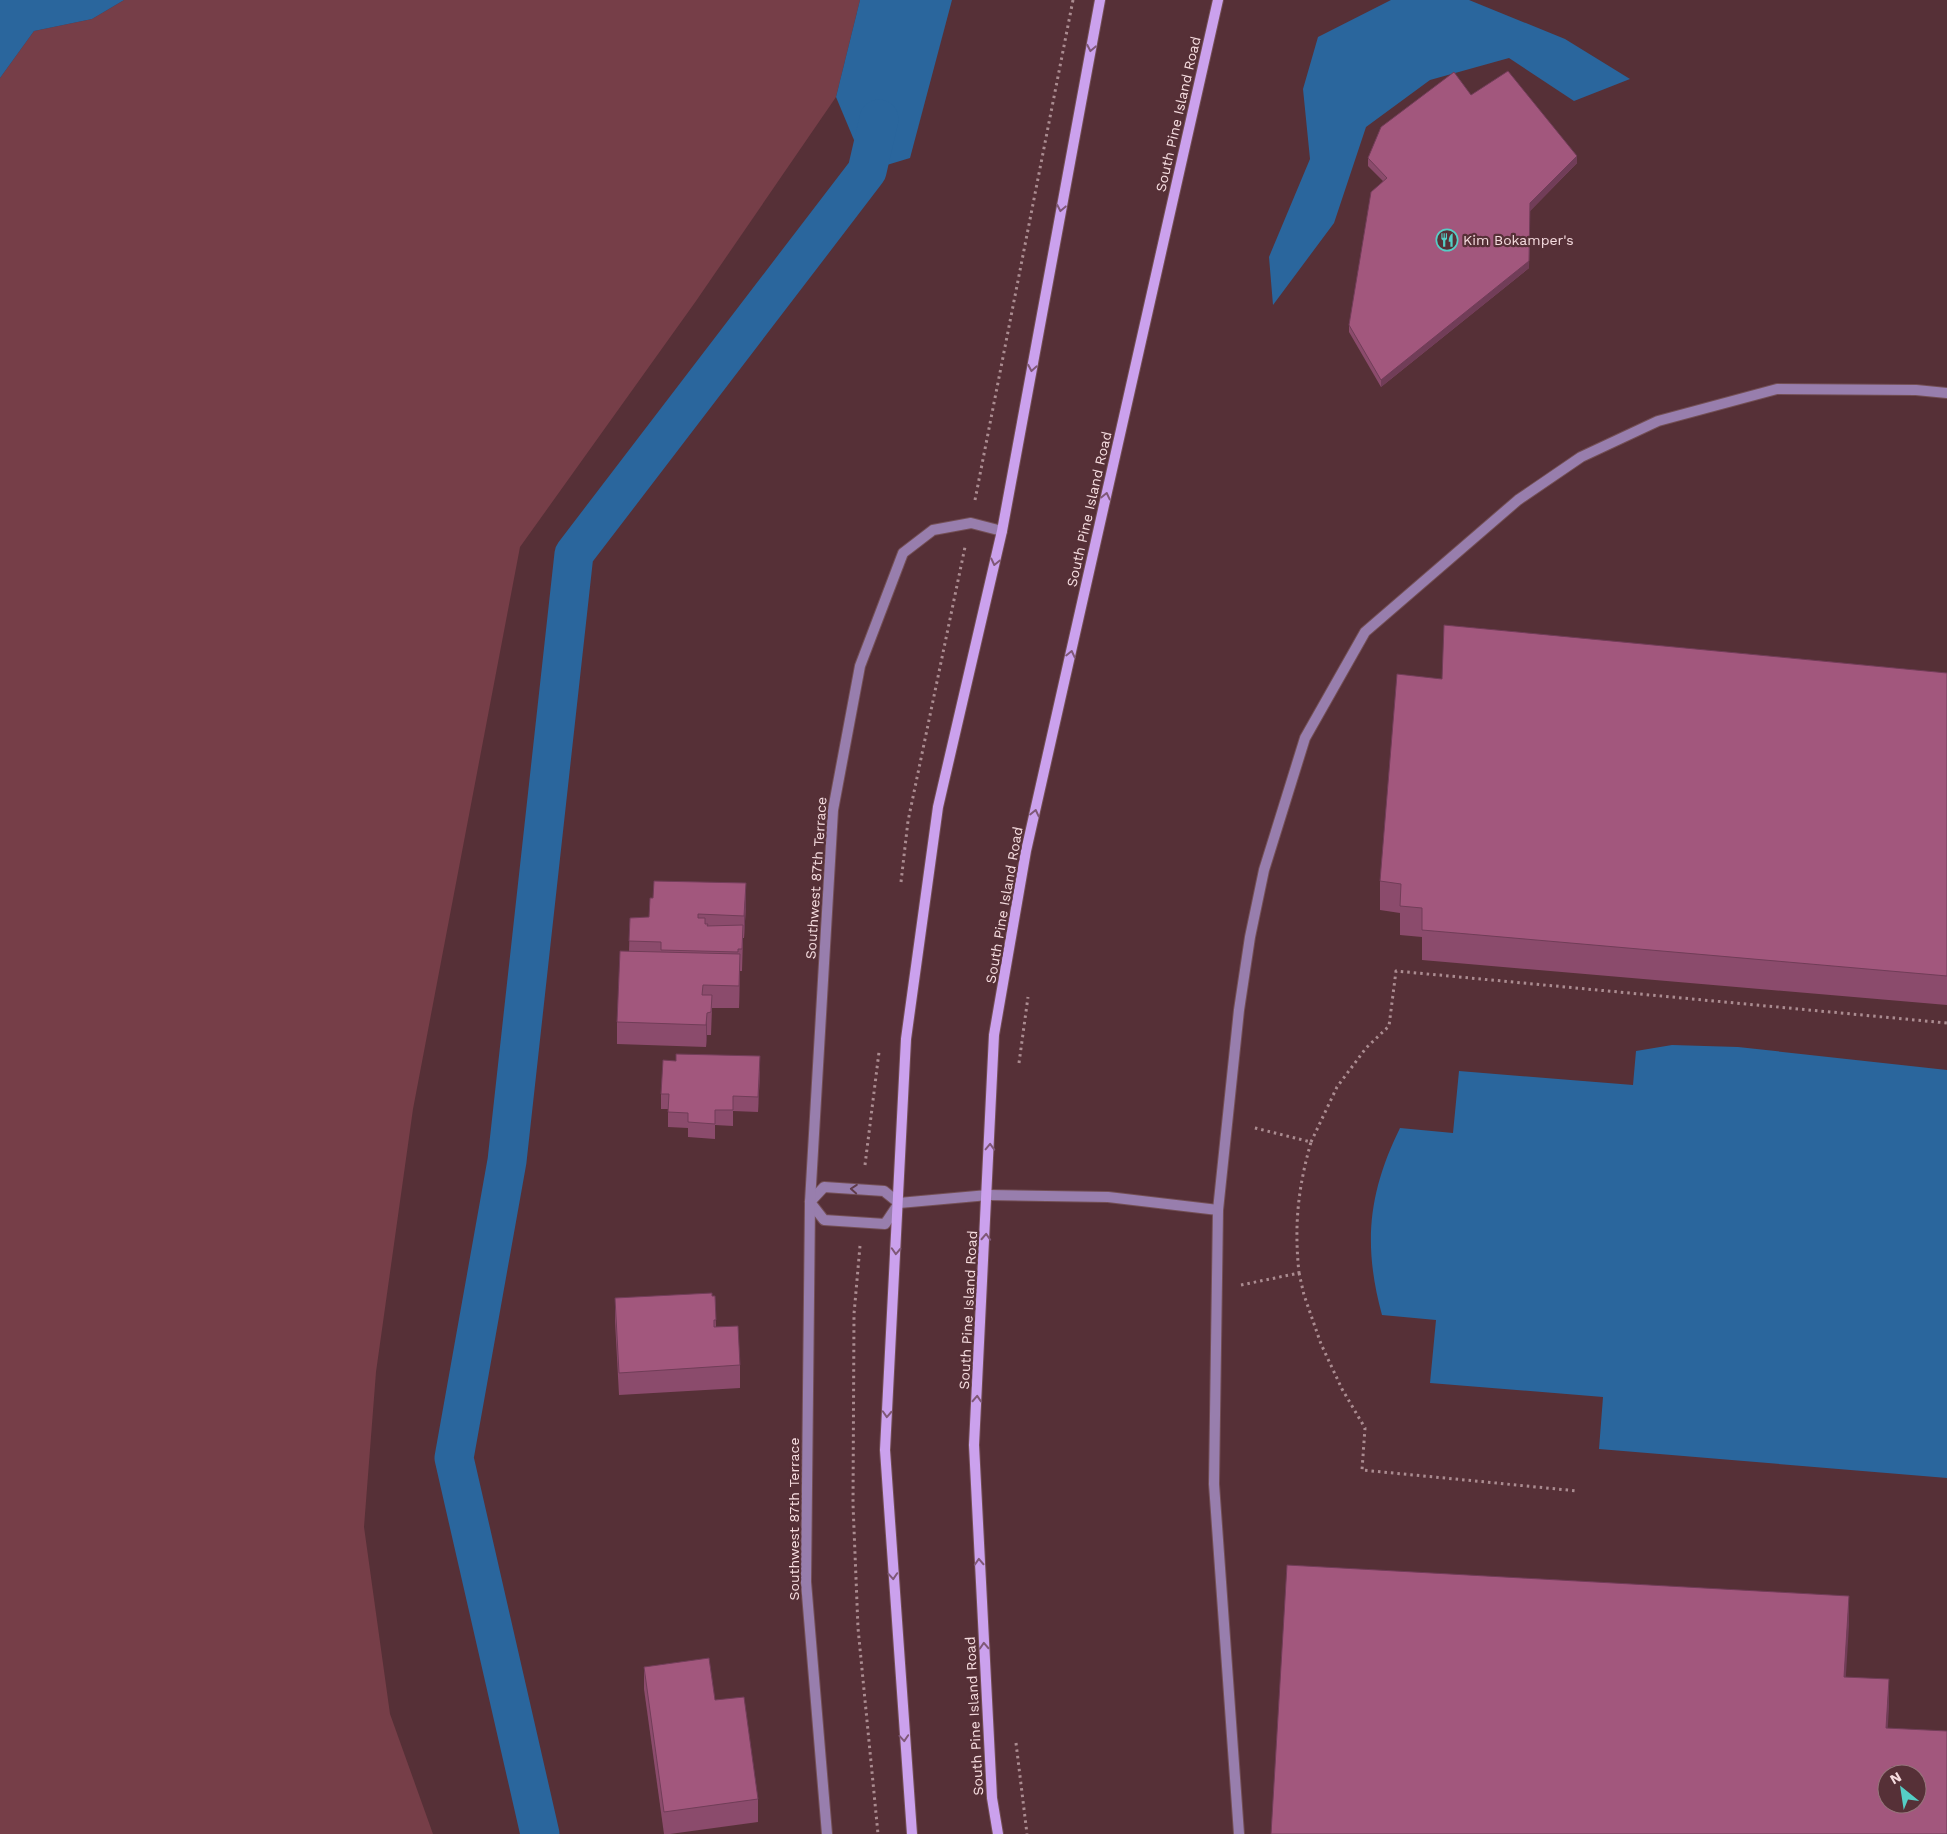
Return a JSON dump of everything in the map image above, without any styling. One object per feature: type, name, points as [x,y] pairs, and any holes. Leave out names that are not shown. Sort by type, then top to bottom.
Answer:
[{"type":"main road","points":[[912,1834],[885,1450],[906,1039],[938,806],[1002,531],[1100,0]]},
{"type":"main road","name":"South Pine Island Road","points":[[998,1834],[992,1798],[974,1445],[988,1195],[994,1035],[1026,851],[1218,0]]},
{"type":"street","points":[[1239,1834],[1214,1484],[1218,1210],[1238,1010],[1264,870],[1305,738],[1366,632],[1518,500],[1581,458],[1658,421],[1777,389],[1916,390],[1947,393]]},
{"type":"street","name":"Southwest 87th Terrace","points":[[828,1834],[806,1582],[810,1202],[833,810],[860,666],[903,553],[932,530],[970,523],[1002,531]]},
{"type":"street","points":[[899,1203],[885,1224],[824,1220],[810,1202],[824,1187],[884,1191],[899,1203],[988,1195],[1108,1197],[1218,1210]]},
{"type":"path","points":[[1578,1491],[1362,1470],[1365,1428],[1328,1360],[1312,1318],[1299,1273],[1296,1220],[1298,1195],[1312,1142],[1337,1087],[1366,1048],[1389,1026],[1396,971],[1947,1023]]},
{"type":"path","points":[[1019,1067],[1029,990]]},
{"type":"path","points":[[1248,1127],[1312,1142]]},
{"type":"path","points":[[1236,1286],[1299,1273]]},
{"type":"path","points":[[1015,1740],[1027,1834]]},
{"type":"shaded area","points":[[124,0],[860,0],[836,97],[696,301],[520,547],[413,1109],[376,1372],[364,1527],[390,1714],[433,1834],[0,1834],[0,78],[34,31],[92,19]]},
{"type":"water","points":[[0,0],[124,0],[92,19],[34,31],[0,78]]},
{"type":"water","points":[[860,0],[952,0],[910,158],[867,171],[836,97]]},
{"type":"water","points":[[1391,0],[1469,0],[1565,39],[1630,79],[1574,101],[1509,58],[1430,80],[1366,127],[1334,223],[1273,305],[1269,257],[1310,159],[1303,89],[1318,37]]},
{"type":"water","points":[[1672,1045],[1738,1047],[1947,1070],[1947,1478],[1599,1449],[1603,1397],[1430,1383],[1436,1320],[1382,1315],[1372,1265],[1371,1242],[1375,1197],[1381,1175],[1400,1128],[1453,1133],[1459,1071],[1633,1085],[1636,1051]]},
{"type":"building","name":"Kim Bokamper's","points":[[1508,71],[1577,156],[1530,203],[1529,261],[1381,380],[1349,325],[1371,192],[1387,178],[1368,158],[1381,127],[1454,72],[1471,95]]},
{"type":"building","points":[[1444,625],[1947,673],[1947,976],[1422,930],[1422,908],[1400,906],[1401,884],[1380,881],[1397,674],[1442,679]]},
{"type":"building","points":[[654,881],[746,883],[744,916],[698,914],[698,918],[705,918],[707,926],[743,925],[742,949],[738,949],[738,952],[661,950],[661,942],[629,941],[630,918],[649,917],[650,898],[653,898]]},
{"type":"building","points":[[620,951],[740,954],[739,986],[703,985],[702,995],[712,995],[711,1012],[707,1013],[706,1025],[617,1022]]},
{"type":"building","points":[[676,1054],[760,1056],[758,1097],[733,1096],[733,1110],[715,1110],[715,1124],[688,1122],[688,1113],[668,1112],[669,1094],[661,1094],[663,1060],[676,1061]]},
{"type":"building","points":[[712,1293],[712,1296],[715,1296],[716,1320],[714,1320],[714,1327],[738,1326],[740,1365],[619,1373],[615,1298]]},
{"type":"building","points":[[1287,1565],[1849,1596],[1844,1677],[1889,1679],[1886,1728],[1947,1731],[1947,1834],[1271,1834]]},
{"type":"building","points":[[709,1658],[715,1700],[744,1697],[758,1799],[664,1812],[644,1667]]},
{"type":"waterway","points":[[540,1834],[454,1458],[507,1161],[574,554],[867,171],[879,119]]},
{"type":"place","name":"Kim Bokamper's","points":[[1447,240]]}]
